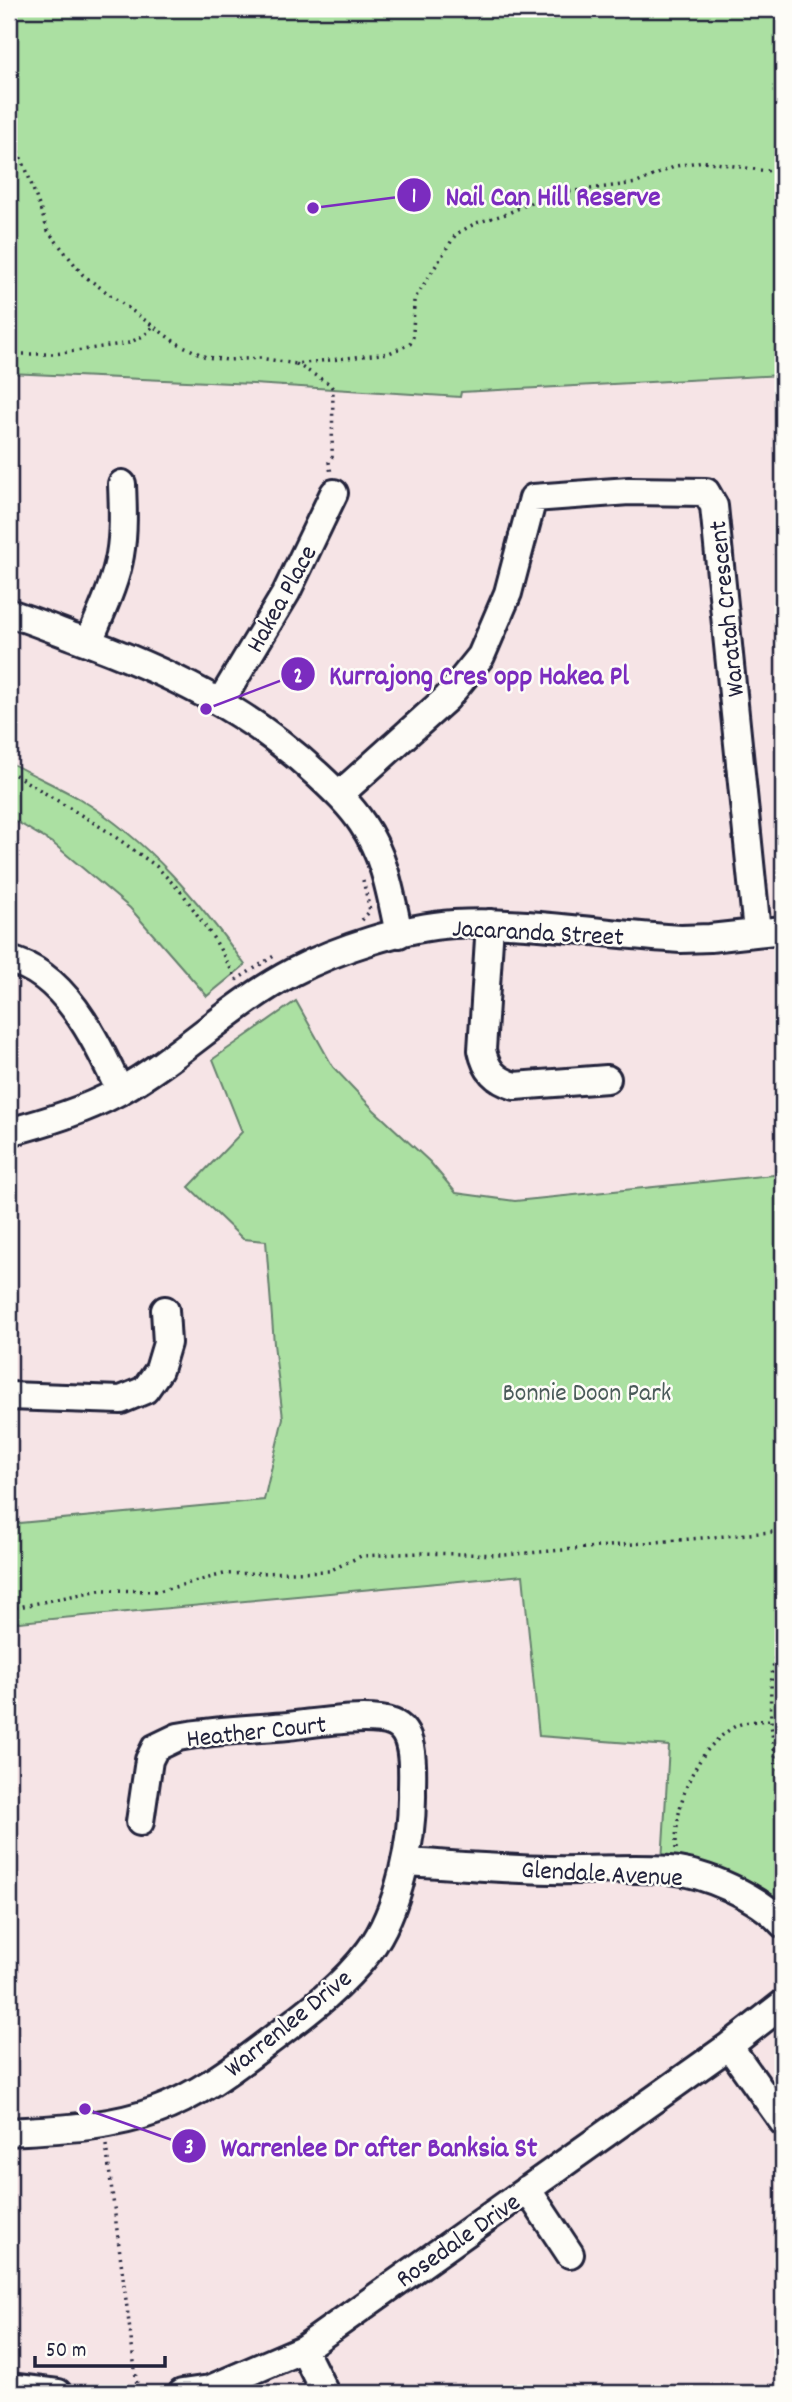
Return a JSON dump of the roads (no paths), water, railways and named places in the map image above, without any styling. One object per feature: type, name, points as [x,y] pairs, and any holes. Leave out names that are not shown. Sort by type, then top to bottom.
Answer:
[{"type":"street","points":[[89,642],[120,557],[122,485]]},
{"type":"street","name":"Waratah Crescent","points":[[339,795],[447,698],[481,656],[509,593],[533,498],[629,491],[706,492],[714,506],[757,932]]},
{"type":"street","name":"Hakea Place","points":[[221,701],[286,593],[334,492]]},
{"type":"street","points":[[9,613],[89,642],[221,701],[278,741],[339,795],[363,824],[387,878],[399,934]]},
{"type":"street","points":[[491,923],[482,1050],[485,1062],[495,1077],[514,1086],[607,1079]]},
{"type":"street","name":"Jacaranda Street","points":[[9,1132],[59,1118],[120,1091],[199,1037],[242,989],[293,972],[360,944],[451,924],[491,923],[681,939],[783,930]]},
{"type":"street","points":[[9,960],[48,980],[73,1006],[90,1030],[120,1091]]},
{"type":"street","points":[[9,1396],[121,1399],[145,1390],[159,1370],[167,1343],[165,1310]]},
{"type":"street","name":"Heather Court","points":[[139,1822],[149,1760],[155,1748],[178,1737],[344,1721],[378,1720],[394,1723]]},
{"type":"street","name":"Warrenlee Drive","points":[[9,2132],[103,2125],[155,2111],[179,2101],[239,2064],[323,2000],[371,1949],[384,1926],[407,1862],[413,1800],[412,1769],[409,1744],[403,1730],[394,1723]]},
{"type":"street","name":"Glendale Avenue","points":[[407,1862],[551,1870],[671,1870],[716,1882],[743,1894],[764,1906],[783,1924]]},
{"type":"street","name":"Rosedale Drive","points":[[182,2393],[210,2389],[303,2349],[729,2046],[783,2004]]},
{"type":"street","points":[[729,2046],[783,2122]]},
{"type":"street","points":[[527,2189],[570,2253]]},
{"type":"street","points":[[303,2349],[324,2393]]},
{"type":"street","points":[[9,2387],[58,2393]]},
{"type":"place","name":"Nail Can Hill Reserve","points":[[313,208]]},
{"type":"place","name":"Kurrajong Cres opp Hakea Pl","points":[[206,709]]},
{"type":"place","name":"Warrenlee Dr after Banksia St","points":[[85,2109]]},
{"type":"park label","name":"Bonnie Doon Park","points":[[587,1391]]}]
